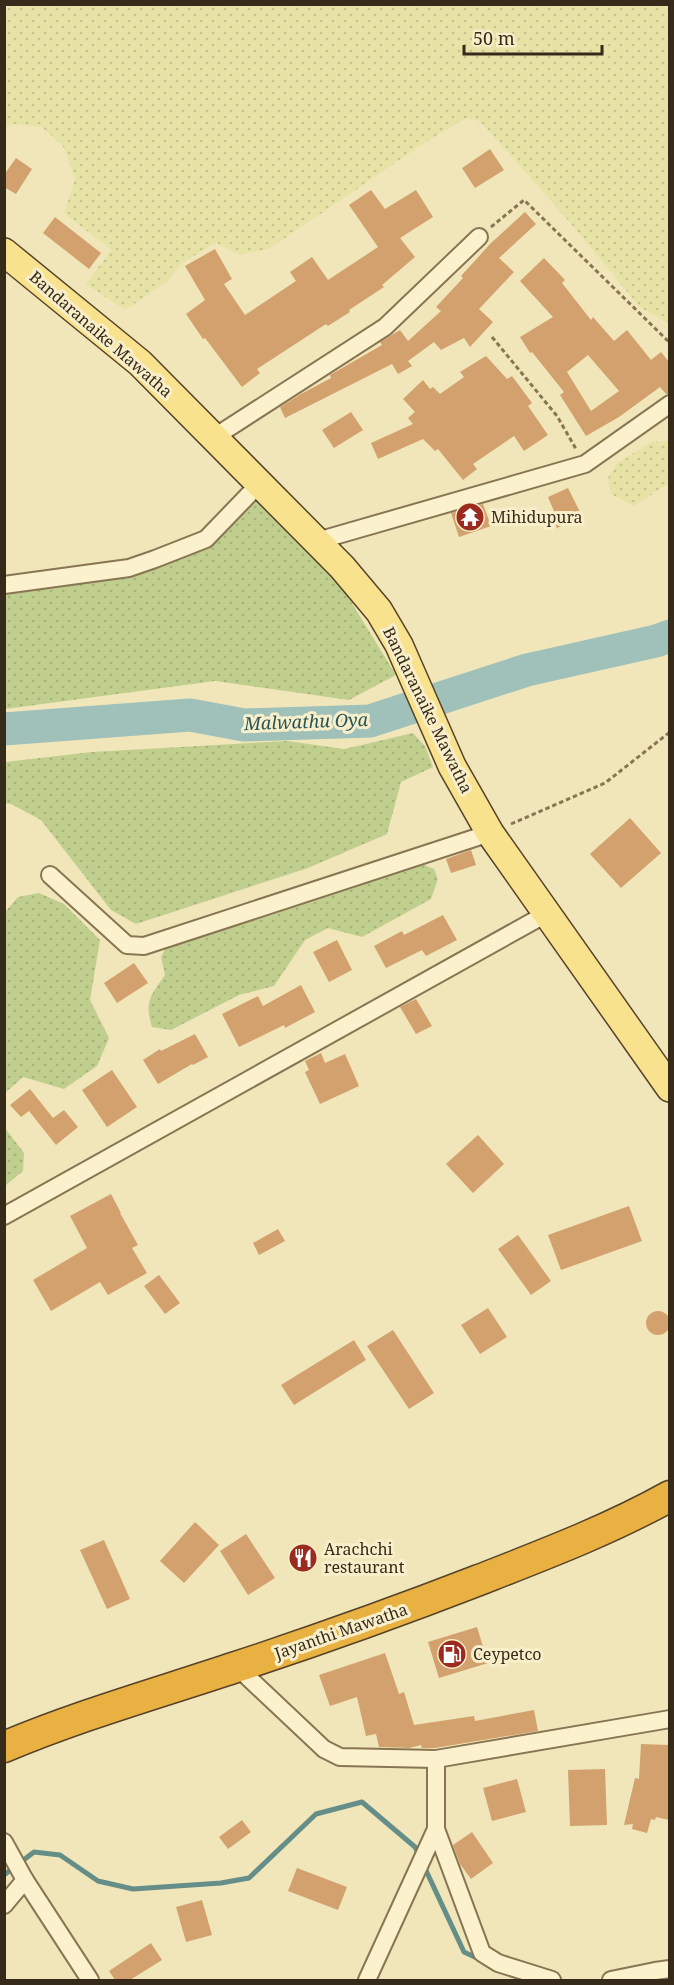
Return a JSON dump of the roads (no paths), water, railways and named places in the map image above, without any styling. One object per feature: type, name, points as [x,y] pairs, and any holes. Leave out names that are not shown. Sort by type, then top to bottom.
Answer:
[{"type":"highway","name":"Jayanthi Mawatha","points":[[4,1747],[123,1703],[237,1667],[405,1609],[532,1560],[644,1511],[669,1496]]},
{"type":"main road","name":"Bandaranaike Mawatha","points":[[4,252],[140,363],[317,541],[379,611],[399,645],[452,766],[490,833],[669,1088]]},
{"type":"street","points":[[213,438],[385,327],[479,237]]},
{"type":"street","points":[[317,541],[585,464],[669,404]]},
{"type":"street","points":[[4,585],[129,568],[206,539],[259,484]]},
{"type":"street","points":[[50,875],[128,945],[144,946],[490,833]]},
{"type":"street","points":[[4,1216],[546,914]]},
{"type":"street","points":[[237,1667],[324,1749],[340,1757],[436,1759],[669,1719]]},
{"type":"street","points":[[436,1759],[436,1829],[482,1953],[498,1963],[552,1980]]},
{"type":"street","points":[[367,1980],[436,1829]]},
{"type":"street","points":[[6,1844],[22,1876],[90,1980]]},
{"type":"street","points":[[4,1905],[22,1876]]},
{"type":"street","points":[[611,1980],[669,1969]]},
{"type":"waterway","name":"Malwathu Oya","points":[[4,729],[190,715],[244,725],[370,721],[527,670],[670,636]]},
{"type":"waterway","points":[[4,1875],[34,1852],[60,1855],[98,1881],[133,1889],[221,1883],[249,1878],[316,1814],[362,1802],[415,1847],[419,1855]]},
{"type":"waterway","points":[[423,1864],[464,1952],[479,1959]]},
{"type":"waterway","points":[[651,1980],[670,1978]]},
{"type":"place","name":"Mihidupura","points":[[470,517]]},
{"type":"place","name":"Arachchi restaurant","points":[[303,1558]]},
{"type":"place","name":"Ceypetco","points":[[452,1654]]}]
